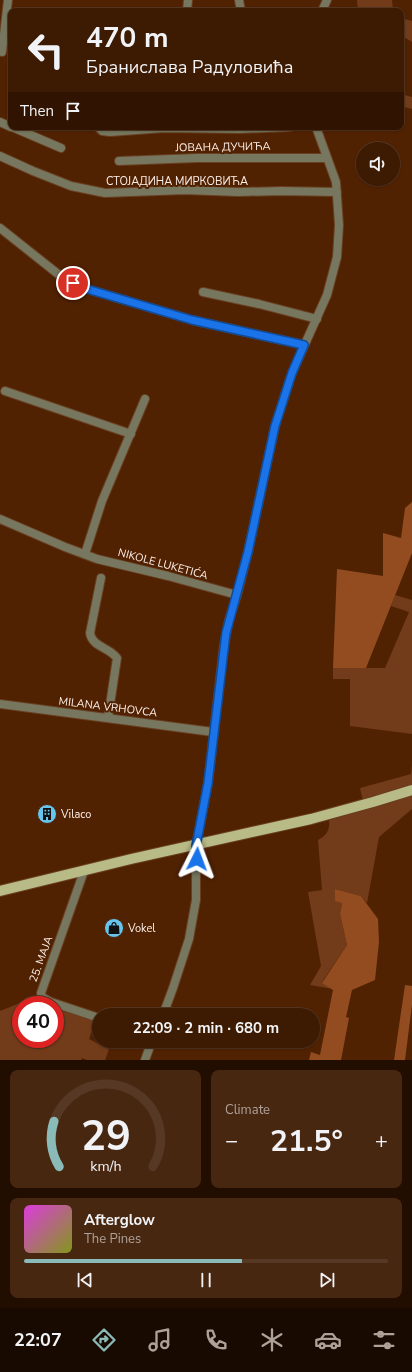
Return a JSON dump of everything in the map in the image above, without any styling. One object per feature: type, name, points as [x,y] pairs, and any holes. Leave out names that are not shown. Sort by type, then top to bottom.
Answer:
[{"type":"main road","points":[[0,891],[317,818],[412,790]]},
{"type":"street","points":[[2,52],[8,0]]},
{"type":"street","points":[[19,130],[61,148]]},
{"type":"street","points":[[101,130],[110,132],[137,130]]},
{"type":"street","points":[[166,1008],[189,939],[196,900],[196,846],[208,783],[224,646],[229,620],[248,552],[275,426],[292,373],[327,295],[337,257],[339,225],[338,192],[336,182],[317,130]]},
{"type":"street","name":"СТОЈАДИНА МИРКОВИЋА","points":[[0,156],[71,186],[105,193],[185,190],[238,192],[338,192]]},
{"type":"street","name":"ЈОВАНА ДУЧИЋА","points":[[119,161],[239,158],[327,158]]},
{"type":"street","points":[[0,228],[58,274],[87,289],[192,320],[304,345]]},
{"type":"street","points":[[203,292],[317,319]]},
{"type":"street","points":[[5,391],[132,434]]},
{"type":"street","points":[[84,554],[102,501],[132,434],[145,399]]},
{"type":"street","name":"NIKOLE LUKETIĆA","points":[[0,519],[97,559],[168,576],[237,595]]},
{"type":"street","points":[[101,578],[90,633],[93,642],[114,654],[117,658],[108,718]]},
{"type":"street","name":"MILANA VRHOVCA","points":[[0,704],[213,732]]},
{"type":"street","name":"25. МАЈА","points":[[84,871],[40,993],[42,997],[51,1002],[92,1016]]},
{"type":"street","points":[[145,1060],[149,1048]]},
{"type":"shaded area","points":[[357,0],[392,0],[393,8],[358,8]]},
{"type":"shaded area","points":[[404,19],[412,21],[412,42],[404,37]]},
{"type":"shaded area","points":[[404,95],[412,97],[412,109],[404,107]]},
{"type":"shaded area","points":[[412,502],[412,553],[366,668],[333,668],[337,569],[383,576],[383,533],[401,538],[405,508]]},
{"type":"shaded area","points":[[395,595],[412,600],[412,734],[350,726],[350,679],[333,679],[333,668],[385,668],[409,612],[391,606]]},
{"type":"shaded area","points":[[412,765],[412,785],[363,801],[360,788],[411,774]]},
{"type":"shaded area","points":[[412,795],[412,809],[379,837],[367,903],[361,896],[335,889],[342,903],[340,914],[347,945],[322,982],[333,989],[310,985],[321,966],[308,892],[322,890],[318,840],[327,832],[329,820]]},
{"type":"shaded area","points":[[335,889],[361,896],[378,919],[379,942],[375,980],[352,990],[346,1017],[349,1018],[341,1060],[309,1060],[311,1052],[320,1055],[333,990],[322,983],[347,945],[340,914],[342,903],[335,901]]},
{"type":"shaded area","points":[[405,985],[412,986],[412,1005],[405,1060],[394,1060]]},
{"type":"shaded area","points":[[12,1006],[12,1048],[64,1048],[64,1007],[92,1018],[92,1030],[89,1039],[92,1040],[92,1048],[109,1049],[105,1060],[87,1060],[82,1058],[81,1060],[0,1060],[0,1011]]},
{"type":"place","name":"Vilaco","points":[[47,814]]},
{"type":"place","name":"Vokel","points":[[114,928]]},
{"type":"route","points":[[73,283],[87,289],[192,320],[304,345],[292,373],[275,426],[248,552],[226,633],[208,783],[196,846],[197,859]]}]
